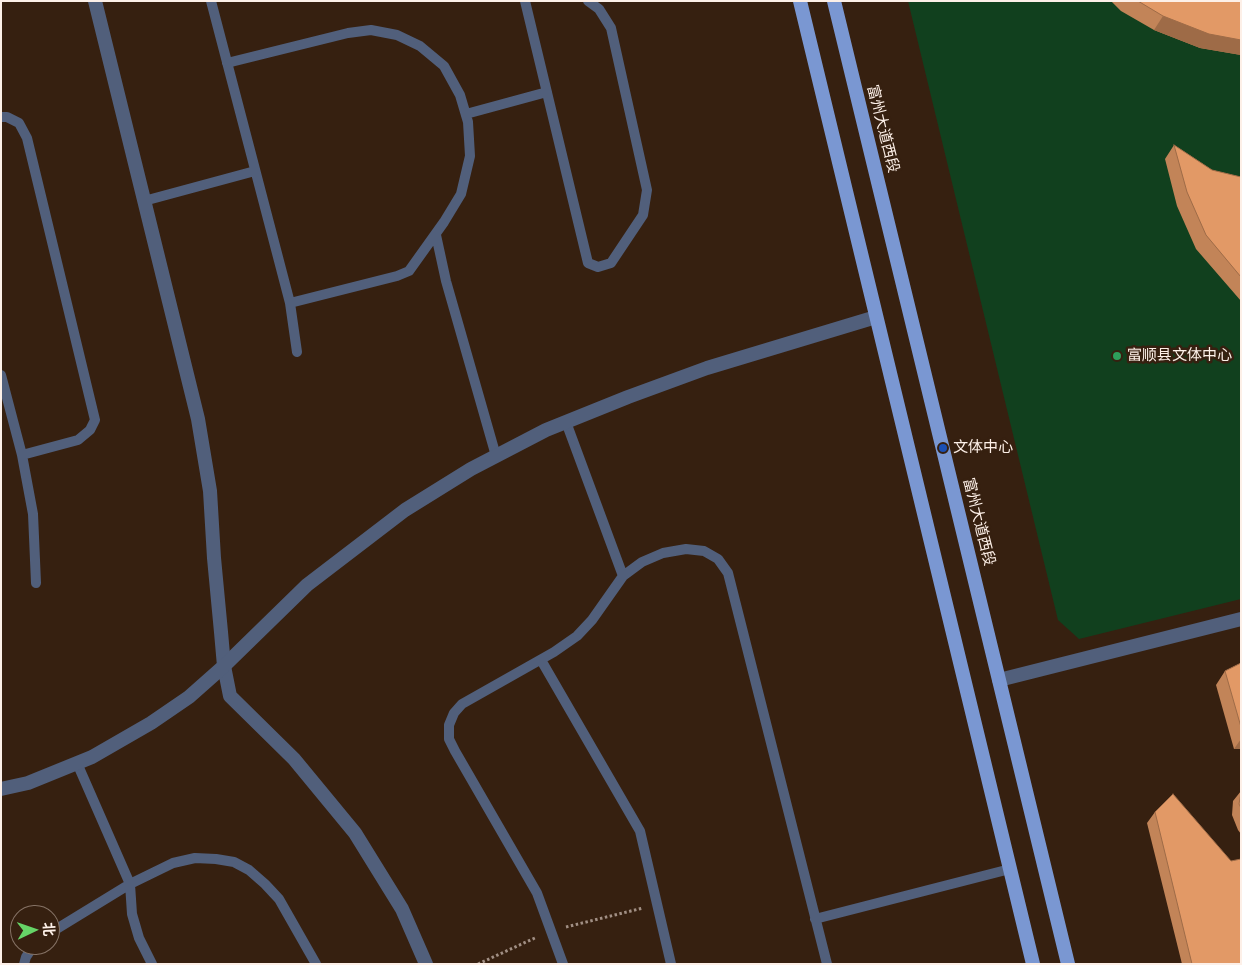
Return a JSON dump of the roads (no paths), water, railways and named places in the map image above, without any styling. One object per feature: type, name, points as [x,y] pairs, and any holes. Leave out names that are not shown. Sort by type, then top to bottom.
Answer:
[{"type":"main road","points":[[800,1],[1033,964]]},
{"type":"main road","name":"富州大道西段","points":[[834,1],[1068,964]]},
{"type":"street","points":[[95,1],[198,418],[210,491],[224,666],[230,696],[294,759],[355,833],[402,909],[426,964]]},
{"type":"street","points":[[1,789],[28,783],[92,757],[151,723],[189,697],[224,666],[307,585],[405,510],[471,469],[546,430],[628,397],[707,368],[876,317]]},
{"type":"street","points":[[999,680],[1241,619]]},
{"type":"lane","points":[[211,1],[290,303],[297,352]]},
{"type":"lane","points":[[525,1],[588,263],[598,267],[611,263],[643,214],[647,190],[611,28],[599,9],[588,1]]},
{"type":"lane","points":[[227,63],[348,33],[372,30],[397,35],[420,46],[444,66],[460,95],[466,114],[470,156],[461,194],[436,235],[409,270],[290,303]]},
{"type":"lane","points":[[466,114],[547,92]]},
{"type":"lane","points":[[1,118],[7,117],[19,123],[27,138],[95,420],[90,430],[78,440],[22,455]]},
{"type":"lane","points":[[144,201],[255,171]]},
{"type":"lane","points":[[436,235],[446,281],[496,456]]},
{"type":"lane","points":[[1,375],[22,455],[33,514],[36,583]]},
{"type":"lane","points":[[566,422],[623,576]]},
{"type":"lane","points":[[563,964],[538,892],[454,752],[449,739],[449,725],[454,713],[462,704],[541,660],[577,636],[592,620],[623,576],[642,562],[663,553],[686,549],[704,552],[718,559],[728,573],[826,964]]},
{"type":"lane","points":[[541,660],[640,831],[671,964]]},
{"type":"lane","points":[[77,763],[130,884],[132,914],[139,938],[152,964]]},
{"type":"lane","points":[[60,927],[130,884],[173,862],[195,858],[216,859],[234,862],[249,870],[279,900],[316,964]]},
{"type":"lane","points":[[815,919],[1010,869]]},
{"type":"place","name":"富顺县文体中心","points":[[1117,356]]},
{"type":"place","name":"文体中心","points":[[943,448]]}]
